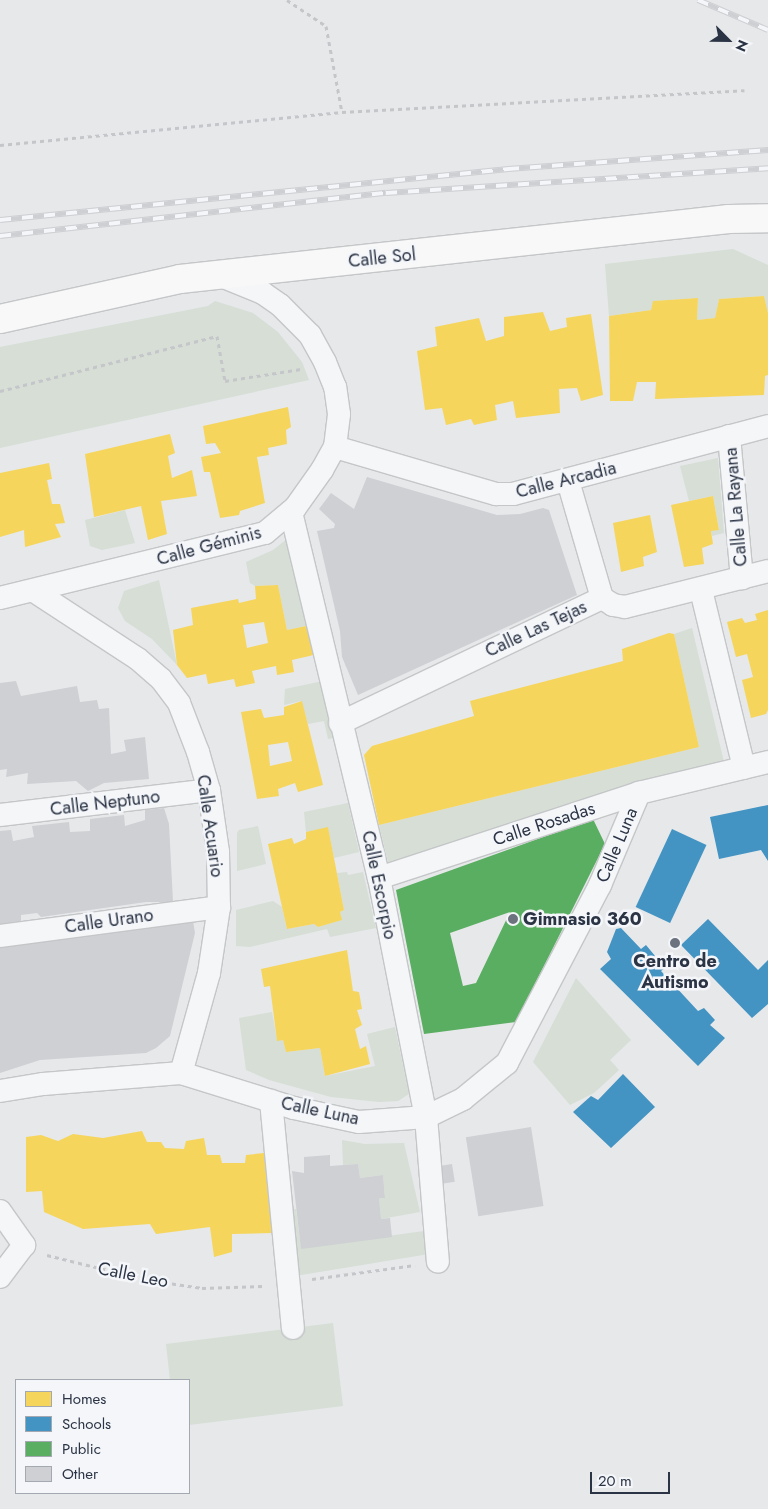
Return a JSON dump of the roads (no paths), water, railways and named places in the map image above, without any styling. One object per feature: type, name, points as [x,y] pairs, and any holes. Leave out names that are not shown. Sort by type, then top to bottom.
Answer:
[{"type":"street","name":"Calle Sol","points":[[0,319],[180,279],[728,219],[768,218]]},
{"type":"street","name":"Calle Géminis","points":[[0,598],[257,535],[283,520],[291,512],[335,447],[339,414],[335,387],[310,335],[297,320],[263,294],[221,276]]},
{"type":"street","name":"Calle Arcadia","points":[[335,447],[496,494],[535,491],[768,426]]},
{"type":"street","name":"Calle La Rayana","points":[[729,436],[742,578]]},
{"type":"street","points":[[568,481],[602,598]]},
{"type":"street","name":"Calle Escorpio","points":[[291,512],[340,723],[379,878],[426,1118],[438,1262]]},
{"type":"street","name":"Calle Las Tejas","points":[[340,723],[602,598],[613,605],[625,607],[701,590],[768,571]]},
{"type":"street","points":[[701,590],[744,768]]},
{"type":"street","name":"Calle Acuario","points":[[34,591],[138,659],[161,679],[179,703],[190,727],[209,790],[218,852],[219,906],[209,973],[181,1073]]},
{"type":"street","name":"Calle Rosadas","points":[[379,878],[639,792],[768,762]]},
{"type":"street","name":"Calle Neptuno","points":[[0,815],[209,790]]},
{"type":"street","name":"Calle Luna","points":[[0,1091],[43,1084],[181,1073],[271,1101],[359,1122],[426,1118],[464,1099],[506,1063],[600,885],[639,792]]},
{"type":"street","name":"Calle Urano","points":[[0,936],[219,906]]},
{"type":"street","points":[[271,1101],[293,1328]]},
{"type":"street","points":[[0,1210],[24,1245],[0,1277]]},
{"type":"railway","points":[[698,0],[768,30]]},
{"type":"railway","points":[[0,220],[508,169],[768,150]]},
{"type":"railway","points":[[0,236],[386,193],[768,168]]},
{"type":"place","name":"Gimnasio 360","points":[[513,919]]},
{"type":"place","name":"Centro de Autismo","points":[[675,943]]}]
